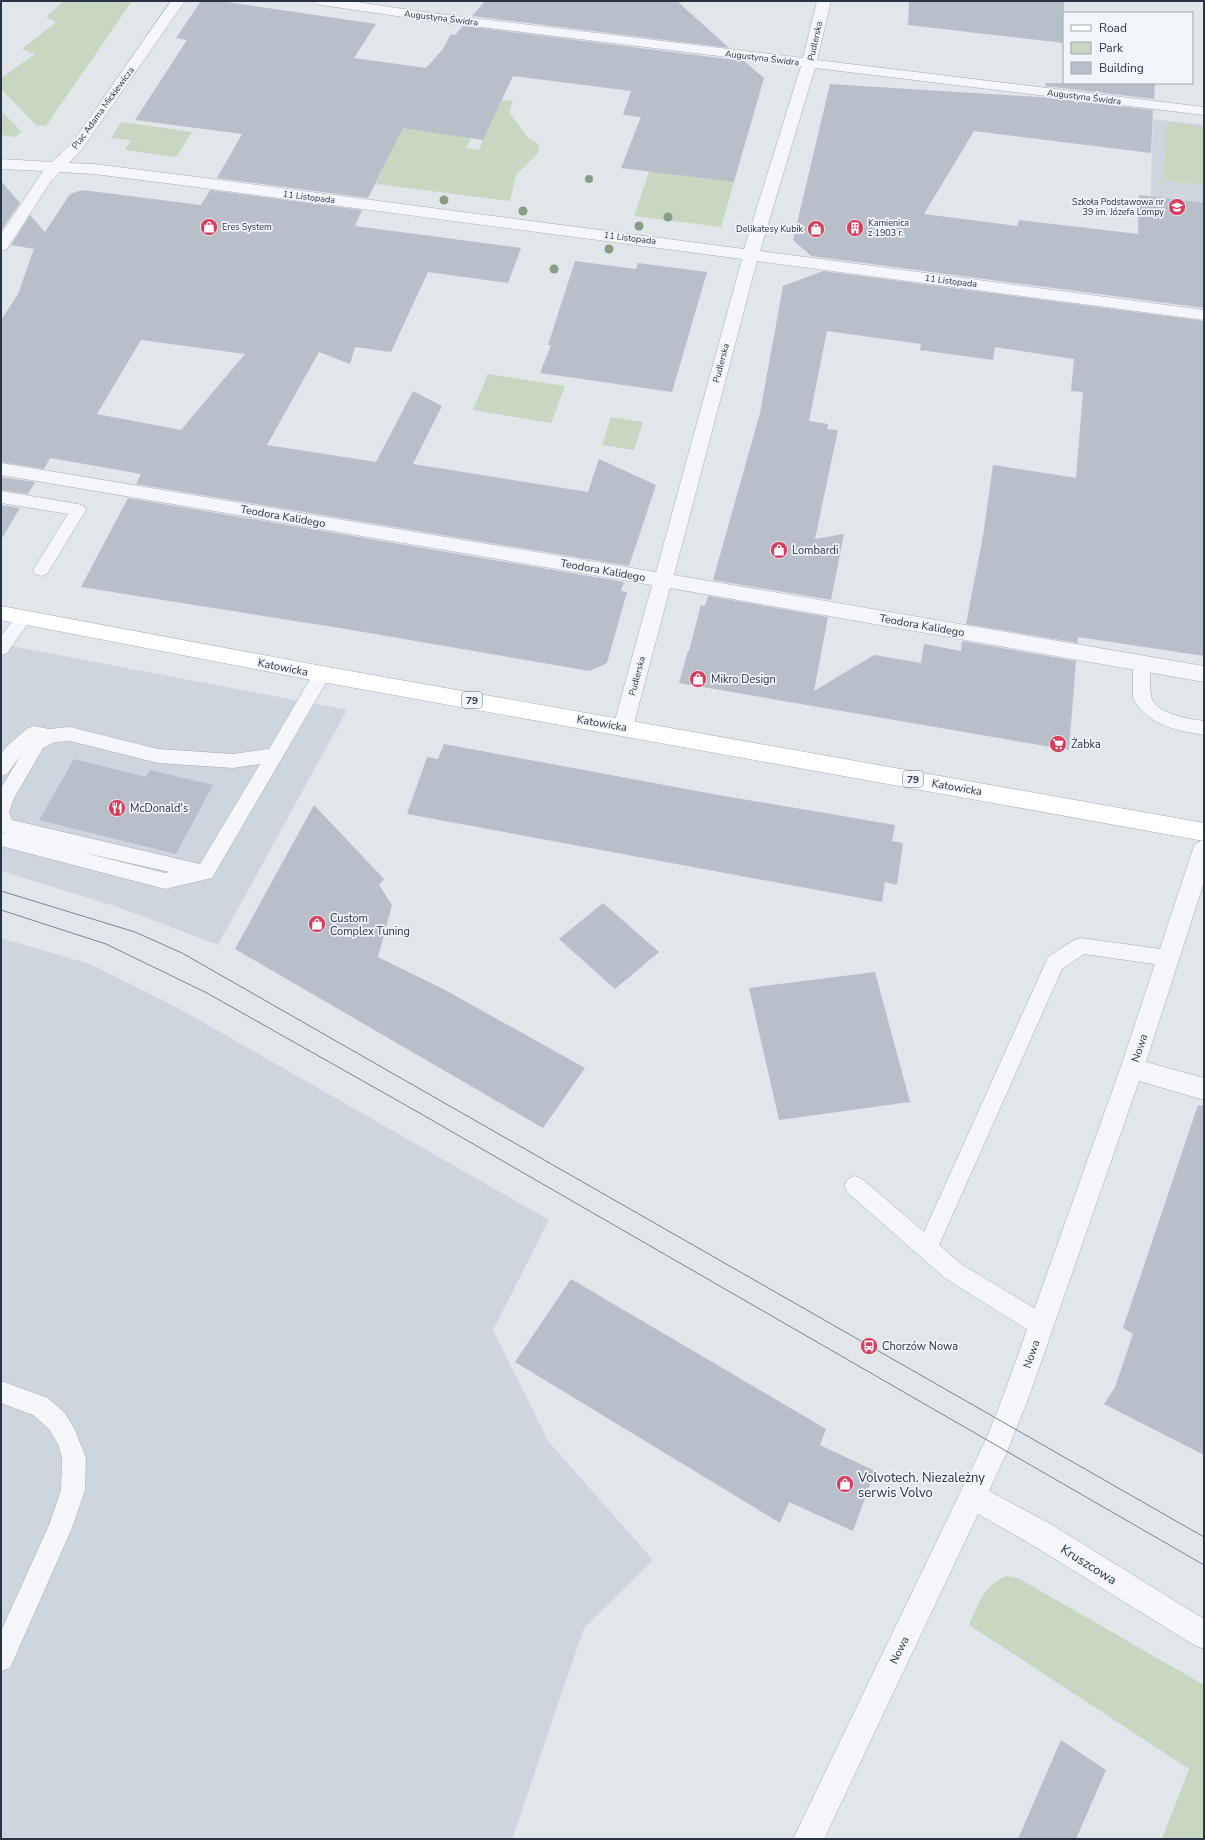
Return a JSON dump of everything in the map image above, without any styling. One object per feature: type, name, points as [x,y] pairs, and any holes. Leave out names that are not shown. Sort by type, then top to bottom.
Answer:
[{"type":"main road","name":"Katowicka","points":[[1,613],[322,674],[1204,832]]},
{"type":"street","name":"Plac Adama Mickiewicza","points":[[1,246],[45,178],[76,146],[178,1]]},
{"type":"street","name":"Augustyna Świdra","points":[[321,1],[431,17],[1204,111]]},
{"type":"street","name":"Pudlerska","points":[[623,727],[751,254],[810,64],[824,1]]},
{"type":"street","points":[[431,17],[442,4]]},
{"type":"street","points":[[1,164],[56,167]]},
{"type":"street","name":"11 Listopada","points":[[56,167],[94,169],[181,180],[1204,314]]},
{"type":"street","name":"Teodora Kalidego","points":[[1,469],[662,580],[1204,674]]},
{"type":"street","name":"Nowa","points":[[808,1839],[1000,1438],[1132,1069],[1204,849]]},
{"type":"street","points":[[1132,1069],[1204,1089]]},
{"type":"street","name":"Kruszcowa","points":[[972,1496],[1039,1533],[1204,1635]]},
{"type":"lane","points":[[1,497],[78,510],[41,570]]},
{"type":"lane","points":[[1,649],[24,618]]},
{"type":"lane","points":[[1142,663],[1142,698],[1154,713],[1177,724],[1204,728]]},
{"type":"lane","points":[[1,840],[164,881],[205,872],[322,674]]},
{"type":"lane","points":[[1,769],[12,752],[34,733],[52,735],[70,734],[158,756],[233,761],[274,755]]},
{"type":"lane","points":[[1,811],[4,799],[37,743],[52,735]]},
{"type":"lane","points":[[1,815],[5,826],[22,831],[205,872]]},
{"type":"lane","points":[[927,1248],[1055,963],[1081,946],[1168,958]]},
{"type":"lane","points":[[855,1186],[953,1271],[1041,1325]]},
{"type":"lane","points":[[1,1392],[40,1406],[58,1421],[67,1438],[74,1458],[73,1490],[60,1528],[1,1658]]},
{"type":"shaded area","name":"Szkoła Podstawowa nr 39 im. Józefa Lompy","points":[[1153,119],[1204,125],[1204,290],[1150,218]]},
{"type":"shaded area","points":[[1,644],[347,710],[218,945],[118,907],[1,871]]},
{"type":"shaded area","points":[[1,938],[90,964],[178,1008],[549,1220],[493,1330],[548,1441],[653,1560],[584,1628],[512,1839],[1,1839]]},
{"type":"green space","points":[[64,1],[132,1],[46,126],[36,125],[1,89],[1,78],[35,54],[22,49],[56,22],[46,17]]},
{"type":"green space","points":[[481,98],[513,101],[509,112],[527,137],[538,144],[539,152],[516,175],[510,201],[376,184],[411,107]],"holes":[[[489,125],[479,150],[466,148],[471,138]]]},
{"type":"green space","points":[[1,111],[21,131],[16,137],[1,135]]},
{"type":"green space","points":[[121,122],[192,132],[176,157],[125,150],[131,140],[111,138]]},
{"type":"green space","points":[[1167,122],[1204,127],[1204,185],[1163,180]]},
{"type":"green space","points":[[660,139],[687,143],[677,175],[734,182],[721,227],[634,216]]},
{"type":"green space","points":[[488,374],[565,386],[551,423],[473,410]]},
{"type":"green space","points":[[611,417],[643,422],[634,450],[602,445]]},
{"type":"green space","points":[[1007,1576],[1018,1578],[1204,1685],[1204,1839],[1162,1839],[1189,1769],[969,1625],[987,1590],[993,1584]]},
{"type":"building","points":[[201,1],[220,1],[376,24],[354,58],[426,68],[443,49],[451,34],[455,35],[463,26],[744,61],[764,78],[734,182],[621,168],[641,117],[623,115],[631,91],[513,76],[483,140],[403,128],[368,198],[217,178],[242,134],[135,120],[187,40],[176,38]]},
{"type":"building","points":[[485,1],[677,1],[729,48],[472,16]]},
{"type":"building","points":[[909,1],[1064,1],[1063,43],[908,25]]},
{"type":"building","points":[[1046,83],[1155,84],[1154,99],[1045,86]]},
{"type":"building","points":[[830,84],[1039,97],[1153,110],[1151,153],[974,131],[924,214],[1017,226],[1019,220],[1138,234],[1139,195],[1204,203],[1204,308],[811,256],[793,240]]},
{"type":"building","points":[[1,181],[20,203],[1,231]]},
{"type":"building","points":[[82,190],[201,205],[210,190],[362,210],[355,226],[521,248],[508,283],[428,272],[391,352],[355,347],[350,364],[319,352],[267,445],[376,462],[413,391],[442,406],[413,464],[588,492],[599,459],[656,485],[629,566],[136,484],[141,474],[50,458],[44,469],[1,462],[1,320],[18,294],[34,249],[11,245],[30,215],[45,232],[70,194]],"holes":[[[141,340],[245,354],[181,430],[97,414]]]},
{"type":"building","points":[[575,261],[636,269],[638,263],[707,272],[672,392],[540,373],[551,345],[548,345]]},
{"type":"building","points":[[823,271],[1204,321],[1204,656],[1078,637],[1078,643],[966,624],[983,536],[993,465],[1076,478],[1083,392],[1071,391],[1074,359],[995,347],[993,360],[920,350],[921,344],[827,331],[809,421],[828,424],[827,429],[838,430],[815,539],[844,534],[831,600],[713,580],[760,413],[783,286]]},
{"type":"building","points":[[1,477],[35,482],[28,494],[1,490]]},
{"type":"building","points":[[128,498],[624,582],[621,591],[627,592],[607,663],[590,671],[346,629],[81,587]]},
{"type":"building","points":[[1,505],[20,508],[1,540]]},
{"type":"building","points":[[708,596],[828,617],[814,691],[874,655],[921,663],[924,644],[961,651],[962,641],[1076,661],[1069,750],[679,683],[701,605],[705,606]]},
{"type":"building","points":[[444,744],[713,794],[895,825],[892,841],[903,843],[897,885],[885,882],[882,902],[407,814],[427,757],[438,759]]},
{"type":"building","name":"McDonald's","points":[[74,759],[146,777],[150,770],[213,785],[176,854],[39,820]]},
{"type":"building","name":"Custom Complex Tuning","points":[[314,805],[384,879],[379,885],[392,905],[378,957],[445,990],[585,1068],[543,1128],[235,949]]},
{"type":"building","points":[[603,903],[659,952],[615,989],[559,939]]},
{"type":"building","points":[[875,972],[910,1102],[779,1120],[749,988]]},
{"type":"building","points":[[1198,1105],[1204,1106],[1204,1455],[1104,1404],[1115,1387],[1133,1334],[1123,1328]]},
{"type":"building","points":[[571,1279],[826,1429],[820,1445],[875,1471],[853,1531],[789,1502],[780,1523],[515,1362]]},
{"type":"building","points":[[1061,1740],[1106,1770],[1076,1839],[1018,1839]]},
{"type":"tram line","points":[[1,891],[135,932],[182,953],[1204,1537]]},
{"type":"tram line","points":[[1,910],[106,944],[207,993],[416,1111],[1204,1565]]},
{"type":"place","name":"Szkoła Podstawowa nr 39 im. Józefa Lompy","points":[[1177,207]]},
{"type":"place","name":"Eres System","points":[[209,227]]},
{"type":"place","name":"Kamienica z 1903 r.","points":[[855,228]]},
{"type":"place","name":"Delikatesy Kubik","points":[[816,229]]},
{"type":"place","name":"Lombardi","points":[[779,550]]},
{"type":"place","name":"Mikro Design","points":[[698,679]]},
{"type":"place","name":"Żabka","points":[[1058,744]]},
{"type":"place","name":"McDonald's","points":[[117,808]]},
{"type":"place","name":"Custom Complex Tuning","points":[[317,924]]},
{"type":"place","name":"Chorzów Nowa","points":[[869,1346]]},
{"type":"place","name":"Volvotech. Niezależny serwis Volvo","points":[[845,1484]]}]
